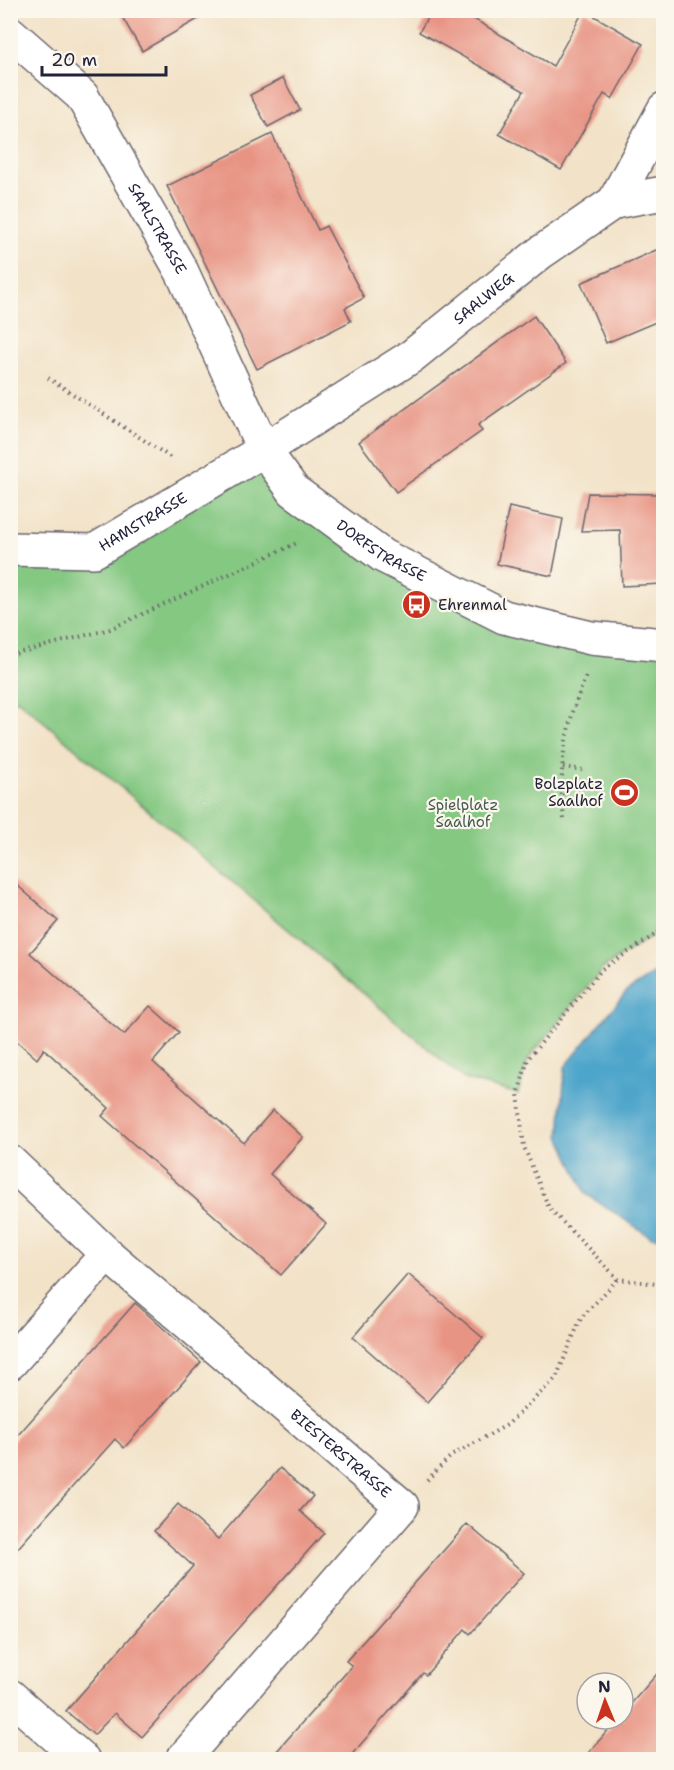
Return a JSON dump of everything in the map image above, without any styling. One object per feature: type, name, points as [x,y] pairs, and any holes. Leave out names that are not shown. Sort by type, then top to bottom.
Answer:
[{"type":"street","name":"SAALSTRASSE","points":[[10,33],[82,96],[182,272],[264,450]]},
{"type":"street","name":"SAALWEG","points":[[264,450],[412,356],[540,253],[614,202],[663,109]]},
{"type":"street","points":[[614,202],[663,193]]},
{"type":"street","name":"HAMSTRASSE","points":[[10,549],[94,551],[264,450]]},
{"type":"street","name":"DORFSTRASSE","points":[[264,450],[294,491],[382,555],[504,617],[591,638],[663,645]]},
{"type":"street","name":"BIESTERSTRASSE","points":[[10,1162],[107,1254],[402,1506],[182,1760]]},
{"type":"street","points":[[10,1363],[107,1254]]},
{"type":"street","points":[[10,1696],[83,1760]]},
{"type":"path","points":[[48,378],[208,483]]},
{"type":"path","points":[[10,655],[110,629],[339,524]]},
{"type":"path","points":[[564,819],[560,789],[569,719],[590,665],[591,638]]},
{"type":"path","points":[[563,767],[583,770]]},
{"type":"path","points":[[663,928],[602,969],[528,1059],[518,1095],[524,1147],[549,1208],[618,1279],[663,1285]]},
{"type":"path","points":[[402,1506],[451,1456],[507,1425],[556,1378],[582,1318],[618,1279]]},
{"type":"green space","name":"Spielplatz Saalhof","points":[[264,450],[294,491],[504,617],[663,645],[663,929],[602,969],[528,1059],[518,1094],[464,1079],[17,699],[11,702],[11,549],[94,551]]},
{"type":"water","points":[[663,969],[664,1238],[651,1237],[586,1194],[560,1136],[565,1067],[627,991]]},
{"type":"building","points":[[118,10],[214,10],[142,51]]},
{"type":"building","points":[[432,10],[459,10],[553,66],[584,10],[643,44],[612,99],[604,94],[561,170],[499,134],[524,91],[419,32]]},
{"type":"building","points":[[283,78],[300,110],[268,127],[250,95]]},
{"type":"building","points":[[272,134],[318,230],[326,226],[364,298],[345,308],[351,321],[257,369],[167,186]]},
{"type":"building","points":[[663,247],[663,319],[606,343],[581,283]]},
{"type":"building","points":[[534,316],[566,363],[478,425],[482,431],[396,492],[359,442]]},
{"type":"building","points":[[588,493],[663,494],[663,584],[622,586],[620,530],[581,531]]},
{"type":"building","points":[[509,507],[563,519],[552,576],[497,564]]},
{"type":"building","points":[[10,879],[58,921],[30,953],[124,1035],[150,1006],[179,1032],[153,1062],[244,1143],[273,1110],[303,1137],[270,1174],[326,1224],[281,1275],[102,1116],[109,1108],[44,1049],[37,1059],[10,1035]]},
{"type":"building","points":[[408,1274],[483,1338],[427,1402],[353,1337]]},
{"type":"building","points":[[135,1303],[201,1362],[124,1448],[115,1439],[10,1557],[10,1444]]},
{"type":"building","points":[[280,1468],[313,1496],[300,1511],[324,1533],[142,1737],[115,1713],[94,1735],[66,1711],[193,1566],[154,1531],[178,1504],[218,1539]]},
{"type":"building","points":[[467,1524],[524,1573],[470,1634],[465,1629],[426,1675],[423,1673],[347,1760],[269,1760],[352,1666],[346,1661]]},
{"type":"building","points":[[663,1667],[663,1760],[582,1760],[607,1731],[635,1731],[635,1699]]},
{"type":"place","name":"Ehrenmal","points":[[417,605]]},
{"type":"place","name":"Bolzplatz Saalhof","points":[[624,793]]}]
